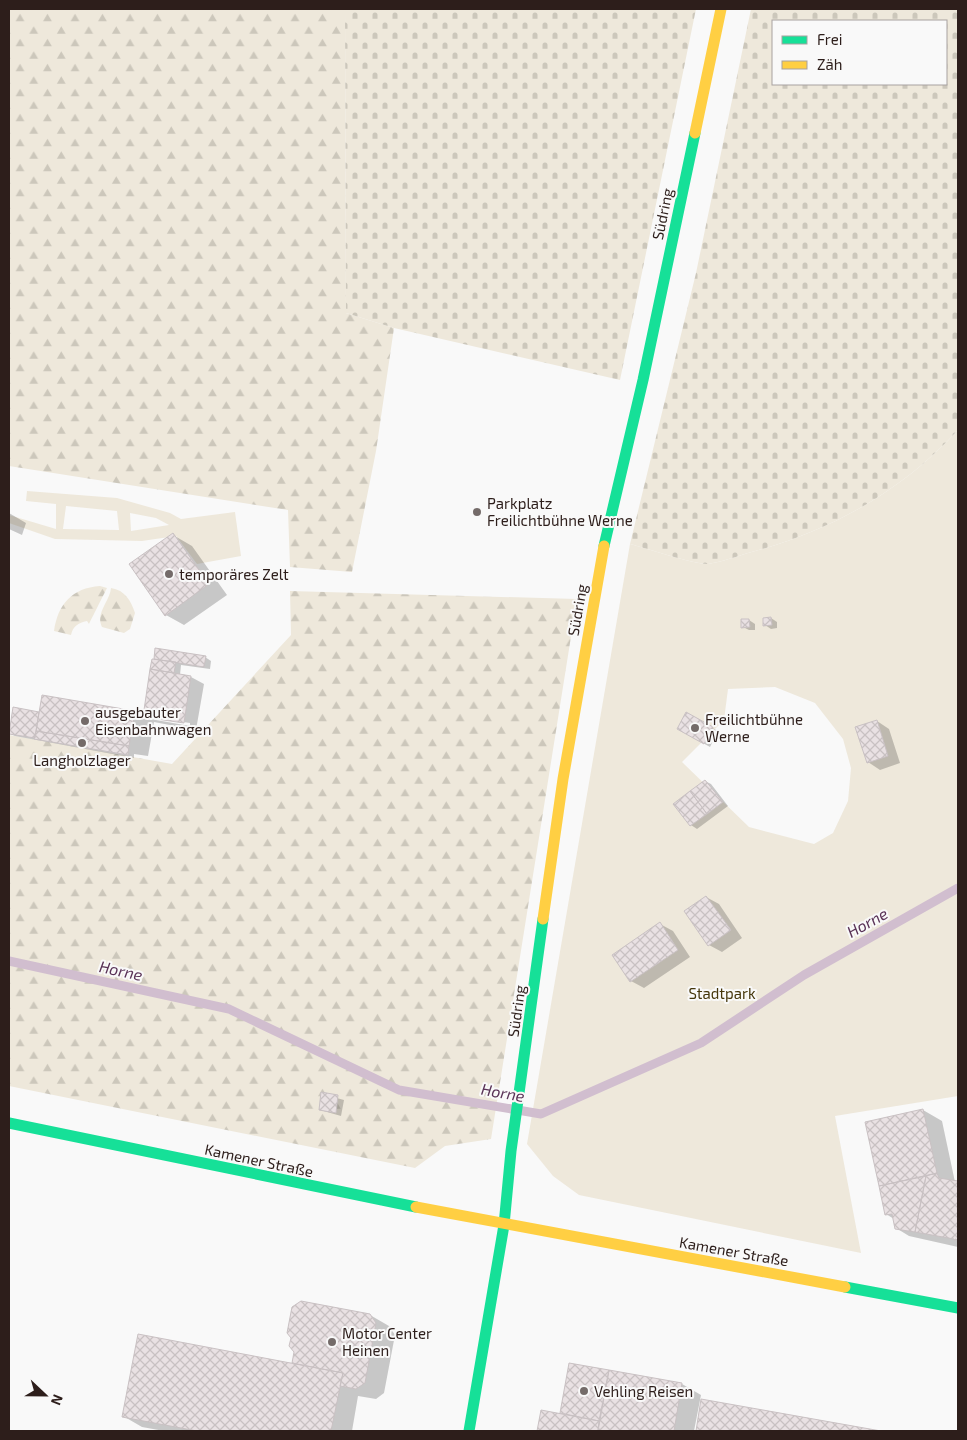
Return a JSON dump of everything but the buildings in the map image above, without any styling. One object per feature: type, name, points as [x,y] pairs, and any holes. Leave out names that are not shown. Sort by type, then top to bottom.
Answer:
[{"type":"street","name":"Südring","points":[[504,1225],[513,1139],[563,779],[598,574],[645,370],[721,9]]},
{"type":"street","name":"Kamener Straße","points":[[9,1123],[504,1225],[958,1308]]},
{"type":"street","points":[[469,1431],[504,1225]]},
{"type":"green space","points":[[10,9],[345,9],[346,313],[394,328],[376,451],[352,572],[290,567],[288,510],[9,466]]},
{"type":"green space","points":[[345,9],[696,9],[620,380],[394,328],[346,313]]},
{"type":"green space","points":[[751,9],[958,9],[958,430],[936,452],[888,491],[862,507],[807,534],[708,564],[682,559],[630,544],[696,273]]},
{"type":"green space","name":"Stadtpark","points":[[958,430],[958,1096],[835,1116],[861,1253],[579,1195],[553,1176],[527,1144],[630,544],[682,559],[708,564],[778,544],[807,534],[862,507],[888,491],[936,452]],"holes":[[[775,687],[815,703],[843,739],[851,768],[848,801],[833,833],[814,844],[749,827],[682,762],[724,720],[728,689]]]},
{"type":"green space","points":[[27,491],[117,498],[170,513],[181,519],[235,512],[241,556],[197,564],[176,536],[142,541],[55,539],[9,523],[9,515],[56,529],[56,504],[26,501]],"holes":[[[66,506],[117,511],[119,530],[63,529]],[[130,513],[156,518],[169,525],[131,531]]]},
{"type":"green space","points":[[100,586],[107,588],[89,624],[87,621],[79,624],[73,629],[71,635],[54,631],[59,613],[68,599],[82,590]]},
{"type":"green space","points":[[111,588],[120,591],[127,597],[135,613],[130,629],[124,633],[102,627],[100,622],[100,617]]},
{"type":"green space","points":[[290,591],[577,599],[491,1139],[445,1146],[415,1168],[9,1086],[9,735],[172,764],[291,635]]},
{"type":"waterway","name":"Horne","points":[[9,961],[229,1009],[399,1090],[541,1114],[701,1043],[804,975],[958,888]]},
{"type":"traffic: fast","points":[[604,546],[643,380],[695,133]]},
{"type":"traffic: fast","points":[[469,1431],[504,1225],[511,1151],[543,919]]},
{"type":"traffic: fast","points":[[9,1123],[416,1207]]},
{"type":"traffic: fast","points":[[845,1287],[958,1308]]},
{"type":"traffic: slow","points":[[695,133],[721,9]]},
{"type":"traffic: slow","points":[[543,919],[563,779],[604,546]]},
{"type":"traffic: slow","points":[[416,1207],[845,1287]]},
{"type":"place","name":"Parkplatz Freilichtbühne Werne","points":[[477,512]]},
{"type":"place","name":"temporäres Zelt","points":[[169,574]]},
{"type":"place","name":"ausgebauter Eisenbahnwagen","points":[[85,721]]},
{"type":"place","name":"Freilichtbühne Werne","points":[[695,728]]},
{"type":"place","name":"Langholzlager","points":[[82,743]]},
{"type":"place","name":"Motor Center Heinen","points":[[332,1342]]},
{"type":"place","name":"Vehling Reisen","points":[[584,1391]]}]
